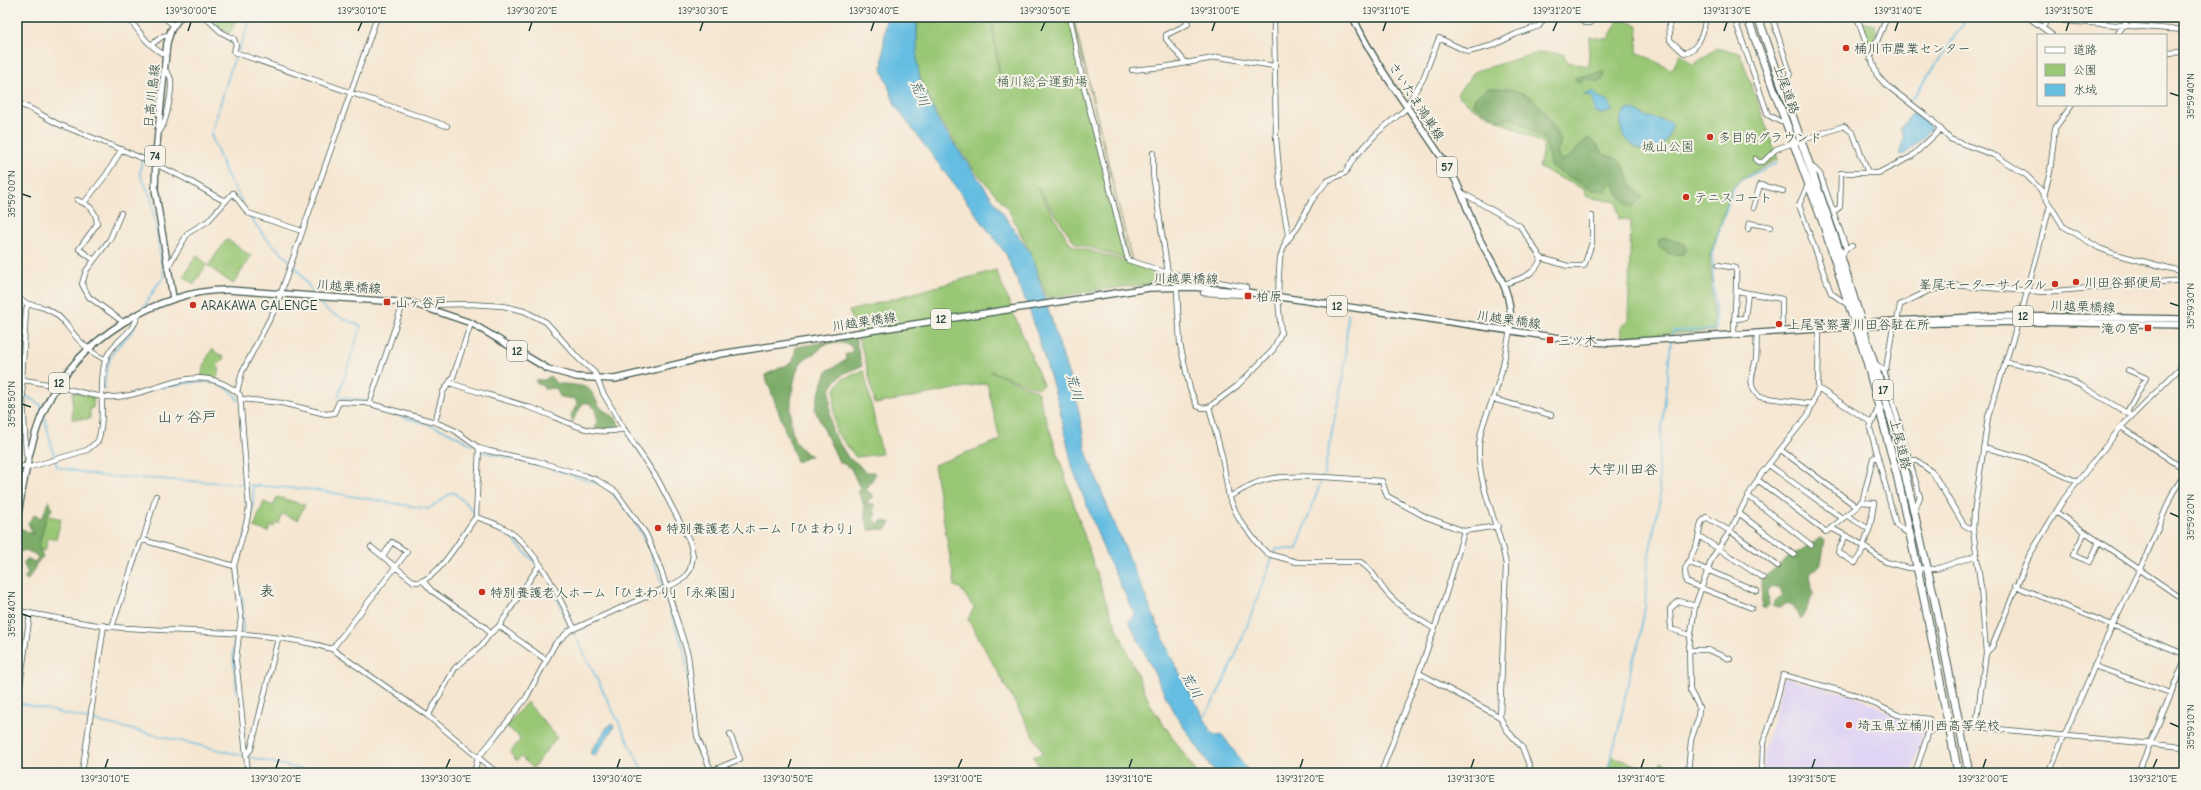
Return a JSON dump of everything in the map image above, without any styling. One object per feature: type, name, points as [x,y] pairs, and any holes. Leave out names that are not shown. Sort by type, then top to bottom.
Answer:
[{"type":"highway","name":"上尾道路","points":[[1747,17],[1786,122],[1810,167],[1841,258],[1897,475],[1951,727],[1958,773]]},
{"type":"highway","name":"上尾道路","points":[[1758,17],[1783,89],[1808,185],[1823,223],[1848,305],[1859,326],[1874,362],[1895,431],[1927,570],[1969,773]]},
{"type":"main road","name":"日高川島線","points":[[173,298],[155,189],[155,164],[169,35],[180,17]]},
{"type":"main road","name":"さいたま鴻巣線","points":[[1353,17],[1368,47],[1451,173],[1461,192],[1476,232],[1504,284],[1511,305],[1510,330]]},
{"type":"main road","name":"川越栗橋線","points":[[17,520],[28,464],[38,424],[57,386],[89,350],[123,322],[173,298],[196,292],[218,289],[404,301],[421,305],[471,323],[548,369],[567,376],[597,379],[627,377],[686,361],[720,354],[1119,292],[1163,287],[1246,292],[1278,298],[1604,343],[1859,326],[2018,322],[2184,325]]},
{"type":"main road","name":"川越栗橋線","points":[[1859,326],[1873,322],[2020,316],[2184,319]]},
{"type":"street","points":[[128,17],[151,45],[166,55]]},
{"type":"street","points":[[132,22],[137,17]]},
{"type":"street","points":[[164,17],[174,26]]},
{"type":"street","points":[[205,17],[221,32],[234,39],[236,45],[234,52],[447,126]]},
{"type":"street","points":[[237,392],[242,372],[272,317],[281,293],[377,17]]},
{"type":"street","points":[[1070,17],[1084,88],[1128,260],[1168,273],[1246,287],[1245,295],[1203,293]]},
{"type":"street","points":[[1185,17],[1188,24],[1166,35],[1166,39],[1186,63]]},
{"type":"street","points":[[1177,291],[1180,344],[1190,389],[1197,406],[1202,408],[1209,407],[1237,386],[1273,350],[1281,333],[1278,298],[1280,258],[1288,234],[1281,194],[1276,137],[1274,17]]},
{"type":"street","points":[[1285,244],[1298,227],[1312,200],[1327,181],[1345,173],[1354,158],[1377,133],[1407,106],[1425,74],[1430,57],[1439,38],[1468,52],[1494,45],[1516,34],[1539,26],[1545,17]]},
{"type":"street","points":[[1578,17],[1585,23],[1590,23],[1598,17]]},
{"type":"street","points":[[1669,17],[1670,40],[1684,53],[1691,50],[1698,42],[1704,29],[1705,17]]},
{"type":"street","points":[[1734,17],[1768,115],[1781,122],[1786,122]]},
{"type":"street","points":[[1772,17],[1790,73],[1783,89]]},
{"type":"street","points":[[1857,17],[1870,58],[1881,81],[1932,120],[1950,139],[1957,143],[1996,156],[2011,164],[2026,175],[2044,196],[2063,226],[2106,251],[2184,272]]},
{"type":"street","points":[[1870,58],[1887,17]]},
{"type":"street","points":[[2028,17],[2051,34]]},
{"type":"street","points":[[2043,27],[2050,17],[2065,21],[2088,24],[2184,30]]},
{"type":"street","points":[[2088,24],[2090,17]]},
{"type":"street","points":[[2118,34],[2129,17]]},
{"type":"street","points":[[151,45],[163,36],[169,35]]},
{"type":"street","points":[[2167,53],[2184,52]]},
{"type":"street","points":[[1132,70],[1219,57],[1274,66]]},
{"type":"street","points":[[17,104],[59,124],[122,149],[190,180],[207,193],[225,201]]},
{"type":"street","points":[[2044,196],[2050,172],[2055,128],[2071,106]]},
{"type":"street","points":[[1755,159],[1758,162],[1763,162],[1776,149],[1840,127],[1848,128],[1853,133],[1868,173]]},
{"type":"street","points":[[1833,212],[1840,207],[1841,173],[1878,174],[1911,157],[1941,129]]},
{"type":"street","points":[[84,203],[106,175],[122,149]]},
{"type":"street","points":[[1153,153],[1153,175],[1168,273]]},
{"type":"street","points":[[1810,167],[1814,168],[1820,174],[1846,248]]},
{"type":"street","points":[[1754,208],[1760,185],[1783,192]]},
{"type":"street","points":[[1808,185],[1799,205],[1831,294],[1848,305]]},
{"type":"street","points":[[1461,192],[1520,226],[1541,258],[1568,266],[1584,266],[1592,243],[1592,216]]},
{"type":"street","points":[[167,268],[188,233],[206,223],[233,193],[246,212],[302,231]]},
{"type":"street","points":[[77,200],[84,203],[95,212],[97,224],[79,249],[94,260]]},
{"type":"street","points":[[1976,727],[1986,653],[1973,530],[1983,447],[1988,418],[2028,292],[2050,206]]},
{"type":"street","points":[[121,213],[107,244],[83,277],[84,290],[94,301],[123,322]]},
{"type":"street","points":[[1748,229],[1749,223],[1770,227]]},
{"type":"street","points":[[1841,258],[1846,248],[1852,246]]},
{"type":"street","points":[[1504,284],[1537,268],[1541,258]]},
{"type":"street","points":[[1718,265],[1736,268],[1737,291],[1734,335]]},
{"type":"street","points":[[1177,275],[1177,283]]},
{"type":"street","points":[[1897,321],[1900,305],[1939,287],[1962,285],[2028,292],[2074,290],[2184,280]]},
{"type":"street","points":[[1737,291],[1782,299],[1782,332]]},
{"type":"street","points":[[1734,319],[1746,318],[1748,293]]},
{"type":"street","points":[[17,297],[28,304],[47,308],[57,313],[89,350],[106,360]]},
{"type":"street","points":[[369,404],[404,301]]},
{"type":"street","points":[[28,304],[26,310],[19,380],[28,464]]},
{"type":"street","points":[[421,305],[445,304],[503,306],[516,308],[537,316],[555,330],[588,368],[595,372],[597,379],[624,429],[668,496],[693,550],[692,562],[687,574],[680,581],[574,628],[559,638],[526,698],[478,758],[474,773]]},
{"type":"street","points":[[17,467],[79,453],[96,444],[100,432],[101,396],[106,360],[115,345],[134,326],[138,314]]},
{"type":"street","points":[[435,422],[443,392],[450,383],[471,323]]},
{"type":"street","points":[[1884,372],[1886,368],[1892,326]]},
{"type":"street","points":[[1688,773],[1691,740],[1698,719],[1700,707],[1690,690],[1689,650],[1695,606],[1718,547],[1730,531],[1758,480],[1808,415],[1813,404],[1818,388],[1819,329]]},
{"type":"street","points":[[1510,330],[1503,367],[1493,399],[1480,431],[1479,456],[1484,483],[1498,526],[1506,565],[1500,717],[1506,729],[1522,747],[1532,773]]},
{"type":"street","points":[[1757,333],[1756,359],[1751,377],[1756,394],[1760,397],[1813,404]]},
{"type":"street","points":[[1874,362],[1884,372],[1911,460],[1920,497],[1914,510]]},
{"type":"street","points":[[2005,362],[2043,370],[2080,385],[2132,416]]},
{"type":"street","points":[[1986,653],[1992,647],[2015,586],[2029,556],[2056,512],[2121,427],[2184,364]]},
{"type":"street","points":[[2127,412],[2146,378],[2128,370]]},
{"type":"street","points":[[19,380],[57,386],[108,397],[130,394],[179,381],[201,378],[220,383],[237,392],[242,399],[249,507],[247,520],[234,566],[240,606],[240,634],[236,646],[236,660],[248,773]]},
{"type":"street","points":[[450,383],[536,410],[585,430],[611,432],[624,429]]},
{"type":"street","points":[[1818,388],[1872,423]]},
{"type":"street","points":[[242,399],[282,403],[326,414],[334,413],[339,402],[369,404],[435,422],[454,430],[479,448],[536,461],[586,476],[597,480],[614,490],[646,534],[656,555],[688,655],[697,736],[711,772],[740,759],[730,734]]},
{"type":"street","points":[[1493,399],[1551,415]]},
{"type":"street","points":[[1879,405],[1870,428],[1896,525],[1909,534]]},
{"type":"street","points":[[1209,407],[1222,456],[1229,496],[1239,519],[1251,536],[1268,554],[1297,562],[1360,562],[1368,566],[1386,592],[1396,602],[1433,628]]},
{"type":"street","points":[[2121,427],[2184,469]]},
{"type":"street","points":[[1983,447],[2025,458],[2078,482]]},
{"type":"street","points":[[371,547],[414,582],[423,581],[457,548],[476,517],[479,448]]},
{"type":"street","points":[[1781,450],[1857,507]]},
{"type":"street","points":[[1758,480],[1826,532],[1861,502],[1873,458],[1878,456]]},
{"type":"street","points":[[1911,460],[1916,460],[1933,473],[1964,525],[1973,530]]},
{"type":"street","points":[[1769,465],[1844,517],[1869,529]]},
{"type":"street","points":[[2048,773],[2112,626],[2175,488],[2184,475]]},
{"type":"street","points":[[1229,496],[1257,483],[1274,478],[1382,482],[1387,496],[1426,517],[1464,531],[1498,526]]},
{"type":"street","points":[[112,627],[140,543],[143,540],[156,496]]},
{"type":"street","points":[[1748,496],[1811,545]]},
{"type":"street","points":[[1845,536],[1838,552],[1855,563],[1864,546],[1874,503],[1861,502]]},
{"type":"street","points":[[2056,512],[2184,600]]},
{"type":"street","points":[[1740,514],[1794,555]]},
{"type":"street","points":[[476,517],[505,529],[540,564],[558,594],[574,628]]},
{"type":"street","points":[[1752,608],[1686,582],[1685,569],[1699,536],[1701,523],[1706,517],[1730,531],[1778,566]]},
{"type":"street","points":[[1831,528],[1864,546],[1886,562],[1917,569],[1927,570],[1936,568],[1976,555]]},
{"type":"street","points":[[1381,773],[1419,672],[1456,562],[1464,531]]},
{"type":"street","points":[[2085,532],[2073,555],[2090,562],[2099,542]]},
{"type":"street","points":[[1699,536],[1718,547],[1763,578]]},
{"type":"street","points":[[143,540],[234,566]]},
{"type":"street","points":[[332,649],[407,552],[392,542],[383,556]]},
{"type":"street","points":[[1688,562],[1757,591]]},
{"type":"street","points":[[428,716],[455,668],[481,646],[490,634],[499,626],[540,564]]},
{"type":"street","points":[[423,581],[432,591],[485,627],[490,634]]},
{"type":"street","points":[[2015,586],[2184,654]]},
{"type":"street","points":[[1690,635],[1671,629],[1670,609],[1680,601],[1695,606]]},
{"type":"street","points":[[17,611],[112,627],[240,634],[332,649],[428,716],[497,773]]},
{"type":"street","points":[[17,707],[30,613]]},
{"type":"street","points":[[82,773],[104,625]]},
{"type":"street","points":[[499,626],[546,660]]},
{"type":"street","points":[[246,755],[251,749],[278,639]]},
{"type":"street","points":[[1689,650],[1708,650],[1730,659]]},
{"type":"street","points":[[2138,773],[2184,662]]},
{"type":"street","points":[[2094,666],[2171,693]]},
{"type":"street","points":[[1419,672],[1500,717]]},
{"type":"street","points":[[1762,773],[1763,743],[1772,719],[1783,675],[1856,695],[1898,715],[1929,719],[1928,731],[1915,773]]},
{"type":"street","points":[[1928,731],[1951,727],[1976,727],[2184,747]]},
{"type":"street","points":[[1979,773],[1979,770],[1990,773]]},
{"type":"shaded area","name":"埼玉県立桶川西高等学校","points":[[1785,678],[1851,695],[1875,705],[1896,717],[1927,721],[1912,773],[1763,773],[1765,745],[1775,715],[1783,679]]},
{"type":"green space","points":[[219,17],[238,17],[229,34],[214,23]]},
{"type":"green space","name":"桶川総合運動場","points":[[918,17],[991,17],[1001,85],[992,17],[1070,17],[1084,88],[1128,260],[1075,243],[1036,186],[1071,245],[1197,283],[1140,285],[1047,298],[1029,250],[1007,207],[975,171],[936,115],[919,76],[916,56]]},
{"type":"green space","points":[[1072,17],[1073,17],[1132,262]]},
{"type":"green space","name":"城山公園","points":[[1619,19],[1638,25],[1637,52],[1672,70],[1680,54],[1693,65],[1717,48],[1740,53],[1778,159],[1740,179],[1732,189],[1710,255],[1714,331],[1622,337],[1621,327],[1628,321],[1631,220],[1619,219],[1617,202],[1587,197],[1584,189],[1539,168],[1544,144],[1472,107],[1457,94],[1475,71],[1541,52],[1563,54],[1568,62],[1588,66],[1590,37],[1608,39]]},
{"type":"green space","points":[[1860,22],[1875,25],[1877,32],[1872,49],[1870,49]]},
{"type":"green space","points":[[1604,72],[1605,75],[1600,83],[1584,78],[1581,83],[1575,81],[1575,78]]},
{"type":"green space","points":[[1490,88],[1517,91],[1527,95],[1535,101],[1548,118],[1561,141],[1557,152],[1560,160],[1570,156],[1589,138],[1596,143],[1604,155],[1611,156],[1620,161],[1632,185],[1643,197],[1631,208],[1619,196],[1615,186],[1610,182],[1606,191],[1593,190],[1550,166],[1546,141],[1520,122],[1511,118],[1500,120],[1473,104],[1479,94]]},
{"type":"green space","points":[[1665,238],[1685,244],[1687,249],[1683,254],[1675,255],[1667,253],[1658,246],[1659,240]]},
{"type":"green space","points":[[227,239],[251,256],[233,284],[208,266]]},
{"type":"green space","points":[[196,255],[207,264],[194,284],[184,277]]},
{"type":"green space","points":[[996,270],[1043,385],[1037,388],[990,371],[1037,391],[1107,605],[1151,706],[1197,773],[1043,773],[1033,757],[1043,753],[968,619],[974,608],[961,589],[955,586],[934,465],[1000,440],[987,383],[875,404],[865,358],[849,311]]},
{"type":"green space","points":[[855,337],[862,366],[845,373],[837,379],[830,389],[830,415],[832,431],[849,459],[857,463],[865,472],[874,472],[875,475],[866,490],[873,495],[873,498],[869,499],[866,505],[871,503],[876,506],[873,509],[876,514],[874,519],[878,524],[881,521],[891,522],[887,529],[869,530],[864,506],[858,492],[861,490],[850,467],[839,462],[815,410],[817,399],[827,371],[846,360],[845,355],[853,351],[850,345],[837,342],[823,345],[818,351],[802,361],[800,364],[792,392],[792,428],[797,444],[811,456],[797,462],[765,375],[793,362],[796,347]]},
{"type":"green space","points":[[212,349],[224,358],[217,366],[220,369],[216,379],[201,376],[206,360]]},
{"type":"green space","points":[[864,371],[882,454],[856,457],[836,432],[834,412],[835,389],[842,379]]},
{"type":"green space","points":[[550,376],[556,383],[578,385],[588,389],[602,409],[614,416],[618,421],[619,429],[595,429],[597,422],[596,412],[589,403],[583,403],[572,422],[571,415],[577,404],[575,399],[560,397],[556,388],[544,389],[543,386],[536,383],[536,380],[545,380]]},
{"type":"green space","points":[[73,392],[94,397],[93,408],[90,408],[90,419],[72,419]]},
{"type":"green space","points":[[277,497],[305,505],[297,520],[282,514],[279,524],[276,523],[274,527],[270,526],[268,532],[254,527],[264,502],[273,506]]},
{"type":"green space","points":[[49,500],[52,509],[46,518],[39,546],[43,557],[39,560],[28,580],[24,578],[28,573],[23,563],[27,559],[35,562],[38,558],[35,554],[25,550],[21,552],[17,550],[17,531],[20,528],[33,534],[28,523],[34,515],[37,514],[39,518],[43,516]]},
{"type":"green space","points":[[46,515],[61,519],[56,540],[48,538],[45,551],[38,549]]},
{"type":"green space","points":[[1820,538],[1825,541],[1821,564],[1810,574],[1813,595],[1801,620],[1793,606],[1788,603],[1780,607],[1772,606],[1776,600],[1783,595],[1780,589],[1773,587],[1768,591],[1769,605],[1765,609],[1762,608],[1761,580],[1784,561]]},
{"type":"green space","points":[[527,702],[557,737],[533,768],[521,757],[517,761],[510,753],[521,738],[506,726]]},
{"type":"green space","points":[[1611,756],[1657,773],[1607,773]]},
{"type":"green space","points":[[1661,762],[1669,765],[1670,773],[1657,773]]},
{"type":"water","name":"荒川","points":[[886,17],[917,17],[917,60],[920,80],[937,119],[1031,254],[1077,402],[1086,451],[1108,508],[1171,657],[1211,731],[1215,735],[1223,736],[1250,773],[1215,773],[1173,711],[1129,621],[1135,615],[1105,553],[1073,469],[1058,402],[1030,311],[1006,254],[896,107],[882,69]]},
{"type":"water","points":[[1594,91],[1597,96],[1609,102],[1612,111],[1603,114],[1595,112],[1592,96],[1583,95]]},
{"type":"water","points":[[1633,109],[1645,116],[1673,124],[1667,139],[1661,146],[1654,150],[1645,151],[1630,143],[1624,136],[1621,127],[1621,119],[1626,110]]},
{"type":"water","points":[[1912,114],[1915,114],[1932,128],[1905,154],[1899,155],[1904,137],[1900,129]]},
{"type":"water","points":[[612,724],[614,727],[595,756],[590,753],[608,726]]},
{"type":"waterway","points":[[242,201],[226,173],[211,135],[231,68],[252,17]]},
{"type":"waterway","points":[[1911,101],[1968,17]]},
{"type":"waterway","points":[[143,309],[157,285],[164,277],[151,198],[140,174],[141,164],[151,145]]},
{"type":"waterway","points":[[1671,337],[1673,331],[1716,329],[1712,253],[1733,189],[1741,180],[1777,163]]},
{"type":"waterway","points":[[247,213],[265,237],[290,261]]},
{"type":"waterway","points":[[293,263],[314,294]]},
{"type":"waterway","points":[[316,298],[320,304],[330,312],[361,326],[338,397],[369,401]]},
{"type":"waterway","points":[[1203,719],[1215,699],[1235,657],[1276,549],[1297,549],[1324,473],[1344,371],[1348,314]]},
{"type":"waterway","points":[[104,391],[106,373],[111,356],[135,327]]},
{"type":"waterway","points":[[1607,773],[1618,732],[1633,659],[1638,647],[1645,606],[1648,560],[1660,499],[1658,467],[1671,341]]},
{"type":"waterway","points":[[161,388],[192,382],[213,383],[223,386],[238,400]]},
{"type":"waterway","points":[[17,392],[21,394]]},
{"type":"waterway","points":[[24,395],[41,405],[42,410]]},
{"type":"waterway","points":[[103,398],[112,400],[118,398]]},
{"type":"waterway","points":[[373,406],[381,411],[443,430],[472,445]]},
{"type":"waterway","points":[[44,415],[57,467],[101,476],[245,484]]},
{"type":"waterway","points":[[480,451],[550,468],[599,484]]},
{"type":"waterway","points":[[243,464],[243,484]]},
{"type":"waterway","points":[[249,485],[316,490],[428,509],[453,492],[470,507],[474,515]]},
{"type":"waterway","points":[[237,570],[253,508],[252,485]]},
{"type":"waterway","points":[[609,490],[627,511],[642,535],[654,561],[663,587]]},
{"type":"waterway","points":[[479,520],[510,536],[537,565]]},
{"type":"waterway","points":[[239,586],[243,603],[243,633]]},
{"type":"waterway","points":[[551,587],[644,773]]},
{"type":"waterway","points":[[664,591],[685,654],[694,733]]},
{"type":"waterway","points":[[237,637],[235,639],[233,653],[237,694]]},
{"type":"waterway","points":[[19,703],[317,773]]},
{"type":"waterway","points":[[695,737],[700,755],[708,773]]},
{"type":"place","name":"桶川市農業センター","points":[[1846,48]]},
{"type":"place","name":"多目的グラウンド","points":[[1710,137]]},
{"type":"place","name":"テニスコート","points":[[1686,197]]},
{"type":"place","name":"川田谷郵便局","points":[[2076,282]]},
{"type":"place","name":"峯尾モーターサイクル","points":[[2055,284]]},
{"type":"place","name":"柏原","points":[[1248,296]]},
{"type":"place","name":"山ヶ谷戸","points":[[387,302]]},
{"type":"place","name":"ARAKAWA GALENGE","points":[[193,305]]},
{"type":"place","name":"上尾警察署川田谷駐在所","points":[[1779,324]]},
{"type":"place","name":"滝の宮","points":[[2148,328]]},
{"type":"place","name":"三ツ木","points":[[1550,340]]},
{"type":"place","name":"特別養護老人ホーム「ひまわり」","points":[[658,528]]},
{"type":"place","name":"特別養護老人ホーム「ひまわり」「永楽園」","points":[[482,592]]},
{"type":"place","name":"埼玉県立桶川西高等学校","points":[[1849,725]]},
{"type":"district","name":"山ヶ谷戸","points":[[187,417]]},
{"type":"district","name":"大字川田谷","points":[[1623,469]]},
{"type":"district","name":"表","points":[[267,591]]}]
